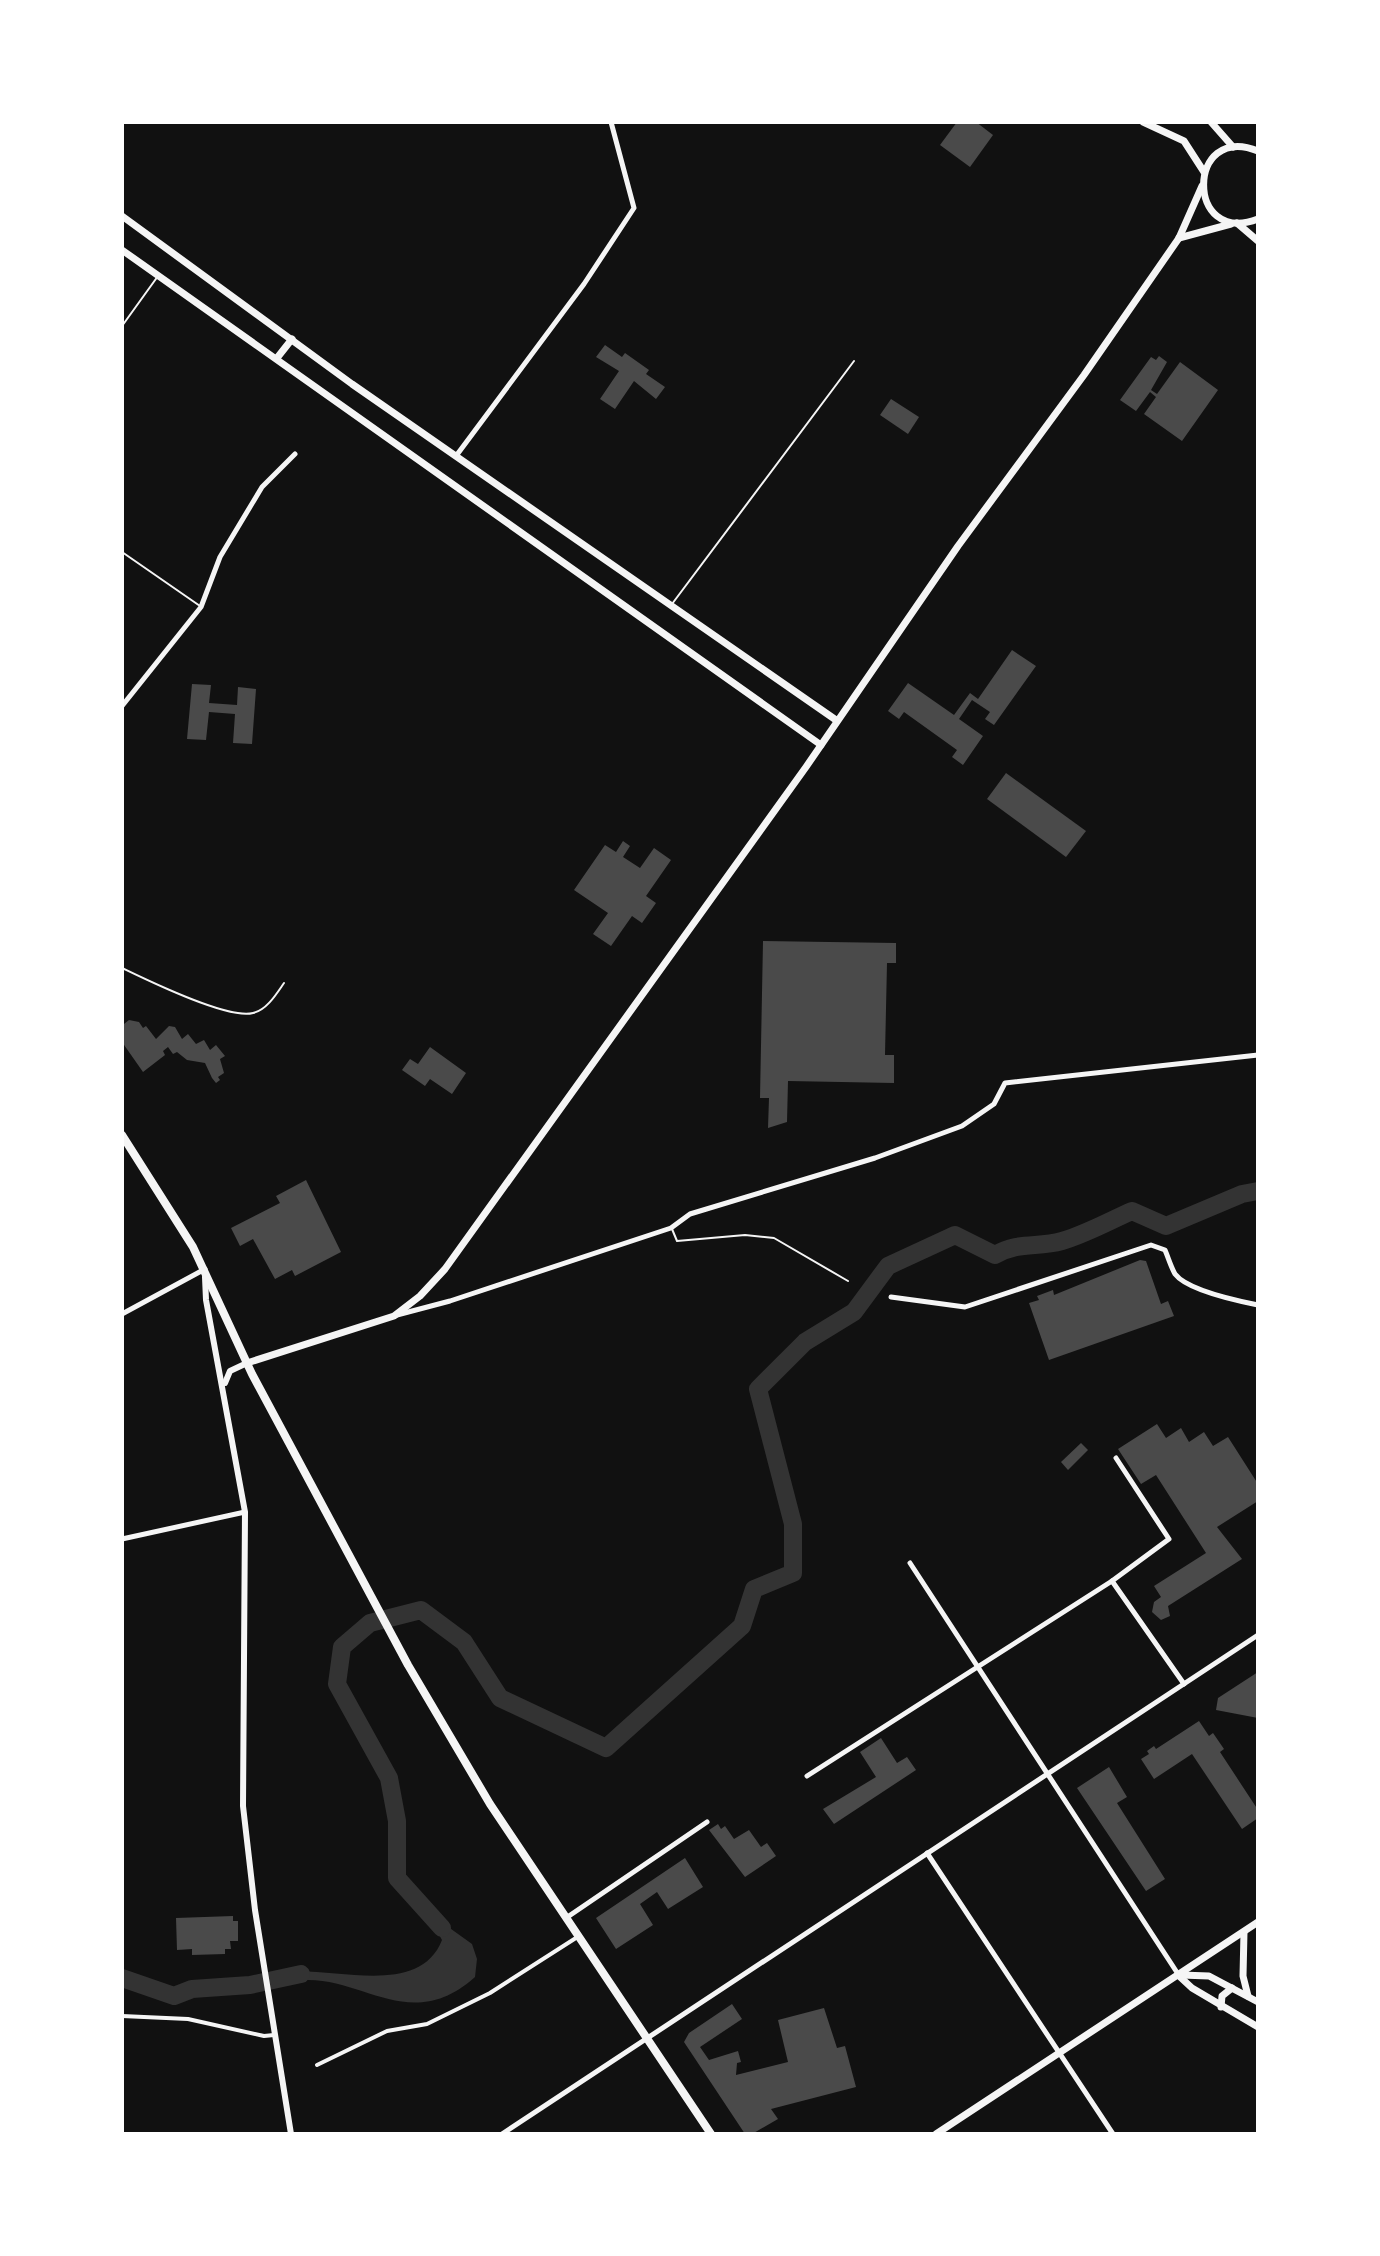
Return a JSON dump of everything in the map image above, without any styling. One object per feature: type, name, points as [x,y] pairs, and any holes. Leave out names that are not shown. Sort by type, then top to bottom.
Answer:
[{"type":"main road","points":[[1143,122],[1184,141],[1204,172]]},
{"type":"main road","points":[[1211,122],[1233,147]]},
{"type":"main road","points":[[247,1363],[394,1316],[420,1296],[445,1269],[821,745],[1179,238],[1202,186],[1204,172],[1220,151],[1233,147],[1258,151]]},
{"type":"main road","points":[[1202,186],[1212,211],[1237,223],[1258,241]]},
{"type":"main road","points":[[122,216],[456,456],[836,720]]},
{"type":"main road","points":[[1179,238],[1206,228],[1258,219]]},
{"type":"main road","points":[[122,250],[821,745]]},
{"type":"main road","points":[[277,358],[292,339]]},
{"type":"main road","points":[[122,1135],[205,1269],[247,1363],[408,1665],[490,1804],[711,2134]]},
{"type":"main road","points":[[936,2134],[1258,1922]]},
{"type":"main road","points":[[1244,1932],[1243,1976],[1248,1996]]},
{"type":"main road","points":[[1178,1975],[1197,1973],[1258,2002]]},
{"type":"main road","points":[[1178,1975],[1221,2007],[1258,2027]]},
{"type":"main road","points":[[1221,2007],[1222,1996],[1232,1988]]},
{"type":"street","points":[[456,456],[584,284],[634,208],[611,122]]},
{"type":"street","points":[[122,706],[201,607],[220,557],[262,487],[295,454]]},
{"type":"street","points":[[394,1316],[450,1301],[671,1228],[690,1214],[875,1158],[962,1126],[994,1104],[1005,1083],[1258,1055]]},
{"type":"street","points":[[891,1297],[965,1307],[1151,1245],[1165,1250],[1176,1274],[1184,1281],[1235,1301],[1258,1305]]},
{"type":"street","points":[[122,1314],[205,1269],[206,1300],[245,1512],[243,1806],[263,1969],[291,2134]]},
{"type":"street","points":[[224,1387],[230,1371],[247,1363]]},
{"type":"street","points":[[807,1776],[1112,1581],[1169,1539],[1116,1458]]},
{"type":"street","points":[[122,1539],[245,1512]]},
{"type":"street","points":[[910,1563],[1178,1975]]},
{"type":"street","points":[[1112,1581],[1184,1684]]},
{"type":"street","points":[[502,2134],[1258,1635]]},
{"type":"street","points":[[566,1918],[707,1822]]},
{"type":"street","points":[[927,1853],[1113,2134]]},
{"type":"street","points":[[317,2065],[387,2031],[427,2024],[467,2004],[579,1936]]},
{"type":"street","points":[[122,2016],[188,2019],[264,2036],[274,2035]]},
{"type":"lane","points":[[122,326],[158,275]]},
{"type":"lane","points":[[670,607],[854,361]]},
{"type":"lane","points":[[122,552],[201,607]]},
{"type":"lane","points":[[122,968],[185,997],[238,1012],[254,1013],[271,1002],[284,983]]},
{"type":"lane","points":[[671,1228],[677,1241],[745,1235],[774,1238],[848,1281]]},
{"type":"shaded area","points":[[426,1911],[472,1944],[477,1959],[475,1977],[449,1995],[425,2002],[401,2002],[332,1983],[307,1980],[281,1984],[279,1973],[299,1971],[369,1976],[392,1975],[413,1969],[430,1959],[442,1940]]},
{"type":"building","points":[[957,122],[976,122],[993,135],[970,167],[940,145]]},
{"type":"building","points":[[605,345],[622,357],[625,353],[649,370],[646,374],[665,387],[656,399],[634,381],[615,409],[600,399],[619,371],[596,357]]},
{"type":"building","points":[[1159,356],[1167,362],[1151,390],[1157,394],[1180,362],[1218,390],[1182,441],[1144,414],[1156,397],[1150,392],[1136,411],[1120,400],[1151,357],[1156,360]]},
{"type":"building","points":[[891,399],[919,417],[908,434],[880,415]]},
{"type":"building","points":[[1012,650],[1036,666],[994,725],[985,719],[990,712],[972,700],[959,719],[983,736],[963,765],[952,757],[957,750],[904,712],[899,719],[888,711],[908,683],[954,715],[970,693],[978,699]]},
{"type":"building","points":[[192,684],[211,685],[209,703],[237,705],[238,687],[256,689],[252,744],[233,743],[235,714],[209,712],[206,740],[187,739]]},
{"type":"building","points":[[1006,773],[1086,831],[1066,857],[987,799]]},
{"type":"building","points":[[623,841],[630,846],[623,857],[640,868],[654,848],[671,860],[646,896],[656,903],[642,923],[632,916],[611,946],[593,934],[608,913],[574,890],[605,845],[616,852]]},
{"type":"building","points":[[763,941],[896,943],[896,963],[887,963],[885,1055],[894,1055],[894,1083],[788,1081],[787,1122],[768,1128],[769,1098],[760,1098]]},
{"type":"building","points":[[129,1020],[139,1022],[143,1028],[146,1026],[156,1039],[169,1026],[175,1027],[182,1039],[188,1034],[196,1044],[204,1040],[210,1050],[216,1045],[225,1056],[220,1059],[224,1073],[218,1077],[220,1080],[216,1083],[205,1063],[187,1060],[177,1052],[173,1054],[168,1047],[163,1051],[165,1055],[143,1072],[122,1042],[124,1024]]},
{"type":"building","points":[[430,1047],[466,1073],[452,1094],[430,1079],[425,1086],[402,1070],[410,1059],[418,1064]]},
{"type":"building","points":[[306,1180],[341,1252],[295,1276],[292,1270],[275,1279],[253,1239],[240,1246],[231,1228],[280,1203],[276,1196]]},
{"type":"building","points":[[1140,1260],[1146,1261],[1161,1304],[1168,1301],[1174,1316],[1049,1360],[1029,1303],[1039,1300],[1037,1296],[1053,1290],[1054,1295]]},
{"type":"building","points":[[1157,1424],[1166,1438],[1181,1428],[1189,1442],[1204,1432],[1213,1446],[1228,1437],[1258,1484],[1258,1501],[1217,1527],[1242,1559],[1168,1606],[1170,1616],[1161,1620],[1152,1612],[1154,1602],[1161,1597],[1154,1586],[1206,1553],[1156,1475],[1141,1484],[1118,1449]]},
{"type":"building","points":[[1081,1443],[1088,1450],[1068,1470],[1061,1462]]},
{"type":"building","points":[[1258,1672],[1258,1718],[1216,1710],[1218,1698]]},
{"type":"building","points":[[1199,1721],[1209,1736],[1213,1733],[1224,1749],[1220,1752],[1258,1810],[1258,1818],[1242,1829],[1192,1754],[1154,1779],[1141,1759],[1154,1746],[1156,1749]]},
{"type":"building","points":[[881,1738],[897,1763],[907,1757],[916,1770],[834,1824],[823,1809],[876,1777],[860,1752]]},
{"type":"building","points":[[1109,1767],[1127,1797],[1117,1803],[1165,1879],[1146,1891],[1077,1788]]},
{"type":"building","points":[[718,1824],[721,1829],[725,1826],[734,1839],[749,1830],[761,1847],[767,1843],[776,1856],[745,1877],[709,1830]]},
{"type":"building","points":[[685,1858],[703,1887],[668,1909],[657,1892],[640,1904],[653,1925],[616,1949],[596,1918]]},
{"type":"building","points":[[233,1916],[233,1921],[238,1921],[238,1941],[230,1941],[231,1949],[225,1949],[225,1954],[192,1955],[192,1949],[177,1950],[176,1918]]},
{"type":"building","points":[[732,2004],[742,2019],[700,2047],[709,2060],[738,2051],[741,2062],[737,2063],[736,2075],[788,2062],[778,2020],[824,2008],[837,2048],[845,2046],[856,2087],[771,2109],[778,2119],[752,2134],[745,2134],[684,2042],[689,2033]]},
{"type":"waterway","points":[[442,1928],[397,1878],[397,1821],[389,1778],[337,1684],[342,1647],[370,1623],[421,1610],[464,1642],[500,1698],[606,1748],[742,1626],[754,1589],[793,1573],[793,1524],[758,1389],[805,1342],[854,1312],[888,1266],[955,1235],[995,1255],[1020,1246],[1062,1241],[1132,1211],[1166,1226],[1242,1194],[1258,1191]]},
{"type":"waterway","points":[[122,1978],[174,1996],[192,1989],[250,1985],[301,1974]]}]
